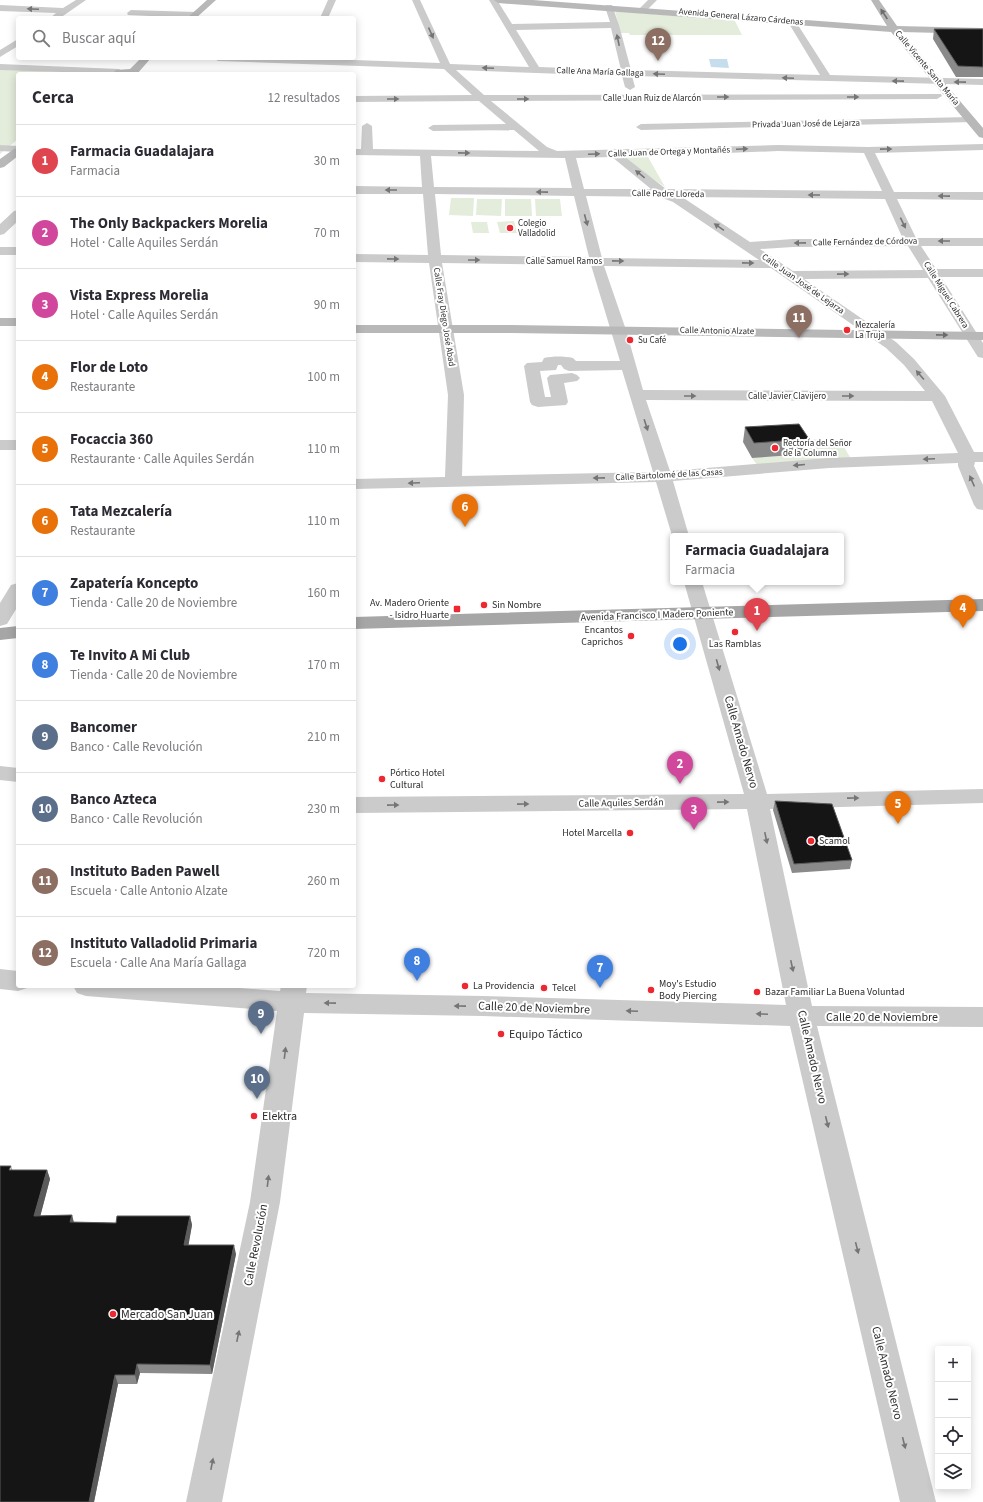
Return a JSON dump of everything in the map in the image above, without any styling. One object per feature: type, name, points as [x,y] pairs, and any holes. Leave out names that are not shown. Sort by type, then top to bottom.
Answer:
[{"type":"main road","name":"Avenida Francisco I Madero Poniente","points":[[356,623],[983,605]]},
{"type":"street","points":[[57,16],[82,0]]},
{"type":"street","points":[[131,13],[193,16],[212,0]]},
{"type":"street","points":[[325,16],[332,0]]},
{"type":"street","points":[[416,0],[446,66],[482,99],[516,127],[543,149],[555,155]]},
{"type":"street","points":[[494,0],[536,70]]},
{"type":"street","name":"Avenida General Lázaro Cárdenas","points":[[498,0],[894,29],[983,31]]},
{"type":"street","points":[[642,10],[653,0]]},
{"type":"street","name":"Calle Vicente Santa María","points":[[875,0],[894,29],[937,82],[983,134]]},
{"type":"street","points":[[609,7],[615,25],[625,73],[634,102]]},
{"type":"street","points":[[0,8],[65,11]]},
{"type":"street","points":[[792,22],[828,79]]},
{"type":"street","points":[[510,27],[615,25]]},
{"type":"street","points":[[1,53],[16,43]]},
{"type":"street","points":[[1,53],[16,53]]},
{"type":"street","points":[[134,72],[144,60]]},
{"type":"street","points":[[304,72],[305,60]]},
{"type":"street","name":"Calle Ana María Gallaga","points":[[305,60],[625,73],[983,82]]},
{"type":"street","points":[[388,76],[396,64]]},
{"type":"street","points":[[0,67],[98,72]]},
{"type":"street","name":"Calle Juan Ruiz de Alarcón","points":[[356,99],[482,99],[634,102],[950,96]]},
{"type":"street","name":"Privada Juan José de Lejarza","points":[[647,152],[640,124],[970,120]]},
{"type":"street","points":[[367,126],[367,152]]},
{"type":"street","points":[[433,128],[516,127]]},
{"type":"street","name":"Calle Juan de Ortega y Montañés","points":[[356,152],[570,155],[778,148],[868,150],[983,147]]},
{"type":"street","points":[[0,148],[16,150]]},
{"type":"street","name":"Calle Miguel Cabrera","points":[[868,150],[911,241],[977,336],[983,354]]},
{"type":"street","points":[[0,165],[16,152]]},
{"type":"street","points":[[647,152],[656,166]]},
{"type":"street","name":"Calle Fray Diego José Abad","points":[[425,153],[435,260],[456,395],[454,481]]},
{"type":"street","name":"Calle Juan José de Lejarza","points":[[615,154],[876,334],[891,345],[909,362],[937,396],[975,457],[966,466],[983,505]]},
{"type":"street","points":[[570,155],[596,261],[619,330],[628,365],[679,533]]},
{"type":"street","name":"Calle Padre Lloreda","points":[[356,190],[983,196]]},
{"type":"street","points":[[0,231],[16,216]]},
{"type":"street","name":"Calle Fernández de Córdova","points":[[748,246],[793,243],[911,241],[983,242]]},
{"type":"street","points":[[0,251],[16,251]]},
{"type":"street","name":"Calle Samuel Ramos","points":[[356,258],[774,264]]},
{"type":"street","points":[[790,275],[983,273]]},
{"type":"street","points":[[0,322],[16,322]]},
{"type":"street","name":"Calle Antonio Alzate","points":[[356,329],[446,328],[977,336]]},
{"type":"street","points":[[572,378],[555,378],[560,402],[538,402],[532,366],[551,367],[549,361],[568,361],[569,366],[628,365]]},
{"type":"street","name":"Calle Javier Clavijero","points":[[637,395],[937,396]]},
{"type":"street","points":[[0,445],[16,445]]},
{"type":"street","name":"Calle Bartolomé de las Casas","points":[[356,484],[663,477],[829,463],[975,457]]},
{"type":"street","name":"Calle Amado Nervo","points":[[694,585],[757,800],[801,1016],[918,1502]]},
{"type":"street","points":[[0,620],[16,592]]},
{"type":"street","points":[[0,773],[16,775]]},
{"type":"street","name":"Calle Aquiles Serdán","points":[[356,805],[983,796]]},
{"type":"street","points":[[0,979],[16,981]]},
{"type":"street","name":"Calle 20 de Noviembre","points":[[138,988],[801,1016],[983,1017]]},
{"type":"street","name":"Calle Revolución","points":[[204,1502],[265,1202],[293,994]]},
{"type":"green space","points":[[615,11],[735,21],[742,35],[630,35],[629,33],[621,33]]},
{"type":"green space","points":[[0,69],[64,72],[16,72],[16,141],[0,154]]},
{"type":"green space","points":[[648,157],[665,187],[622,158]]},
{"type":"green space","points":[[451,198],[474,198],[473,216],[449,215]]},
{"type":"green space","points":[[477,199],[502,199],[501,216],[476,215]]},
{"type":"green space","points":[[505,199],[531,199],[532,216],[505,216]]},
{"type":"green space","points":[[535,199],[560,199],[562,216],[536,216]]},
{"type":"green space","points":[[514,221],[517,233],[500,233],[497,222]]},
{"type":"green space","points":[[527,221],[543,221],[546,233],[530,233]]},
{"type":"green space","points":[[471,222],[487,222],[489,233],[473,233]]},
{"type":"green space","points":[[797,439],[840,440],[851,459],[757,465],[752,458],[807,454]]},
{"type":"water","points":[[709,59],[727,59],[729,68],[711,67]]},
{"type":"building","points":[[934,29],[983,29],[983,67],[958,66]]},
{"type":"building","points":[[799,424],[809,439],[754,443],[745,427]]},
{"type":"building","name":"Scamol","points":[[775,801],[832,804],[852,860],[794,864]]},
{"type":"building","name":"Mercado San Juan","points":[[0,1166],[11,1166],[9,1170],[47,1170],[34,1216],[72,1215],[70,1222],[116,1223],[117,1216],[190,1216],[184,1245],[234,1245],[210,1365],[137,1364],[135,1375],[115,1375],[89,1502],[0,1502]]},
{"type":"place","name":"Instituto Valladolid Primaria","points":[[658,61]]},
{"type":"place","name":"Colegio Valladolid","points":[[510,228]]},
{"type":"place","name":"Mezcalería La Truja","points":[[847,330]]},
{"type":"place","name":"Instituto Baden Pawell","points":[[799,338]]},
{"type":"place","name":"Su Café","points":[[630,340]]},
{"type":"place","name":"Rectoría del Señor de la Columna","points":[[775,448]]},
{"type":"place","name":"Tata Mezcalería","points":[[465,527]]},
{"type":"place","name":"Sin Nombre","points":[[484,605]]},
{"type":"place","name":"Av. Madero Oriente - Isidro Huarte","points":[[457,609]]},
{"type":"place","name":"Flor de Loto","points":[[963,628]]},
{"type":"place","name":"Farmacia Guadalajara","points":[[757,631]]},
{"type":"place","name":"Las Ramblas","points":[[735,632]]},
{"type":"place","name":"Encantos Caprichos","points":[[631,636]]},
{"type":"place","name":"Pórtico Hotel Cultural","points":[[382,779]]},
{"type":"place","name":"The Only Backpackers Morelia","points":[[680,784]]},
{"type":"place","name":"Focaccia 360","points":[[898,824]]},
{"type":"place","name":"Vista Express Morelia","points":[[694,830]]},
{"type":"place","name":"Hotel Marcella","points":[[630,833]]},
{"type":"place","name":"Scamol","points":[[811,841]]},
{"type":"place","name":"Te Invito A Mi Club","points":[[417,981]]},
{"type":"place","name":"La Providencia","points":[[465,986]]},
{"type":"place","name":"Telcel","points":[[544,988]]},
{"type":"place","name":"Zapatería Koncepto","points":[[600,988]]},
{"type":"place","name":"Moy's Estudio Body Piercing","points":[[651,990]]},
{"type":"place","name":"Bazar Familiar La Buena Voluntad","points":[[757,992]]},
{"type":"place","name":"Bancomer","points":[[261,1034]]},
{"type":"place","name":"Equipo Táctico","points":[[501,1034]]},
{"type":"place","name":"Banco Azteca","points":[[257,1099]]},
{"type":"place","name":"Elektra","points":[[254,1116]]},
{"type":"place","name":"Mercado San Juan","points":[[113,1314]]}]
